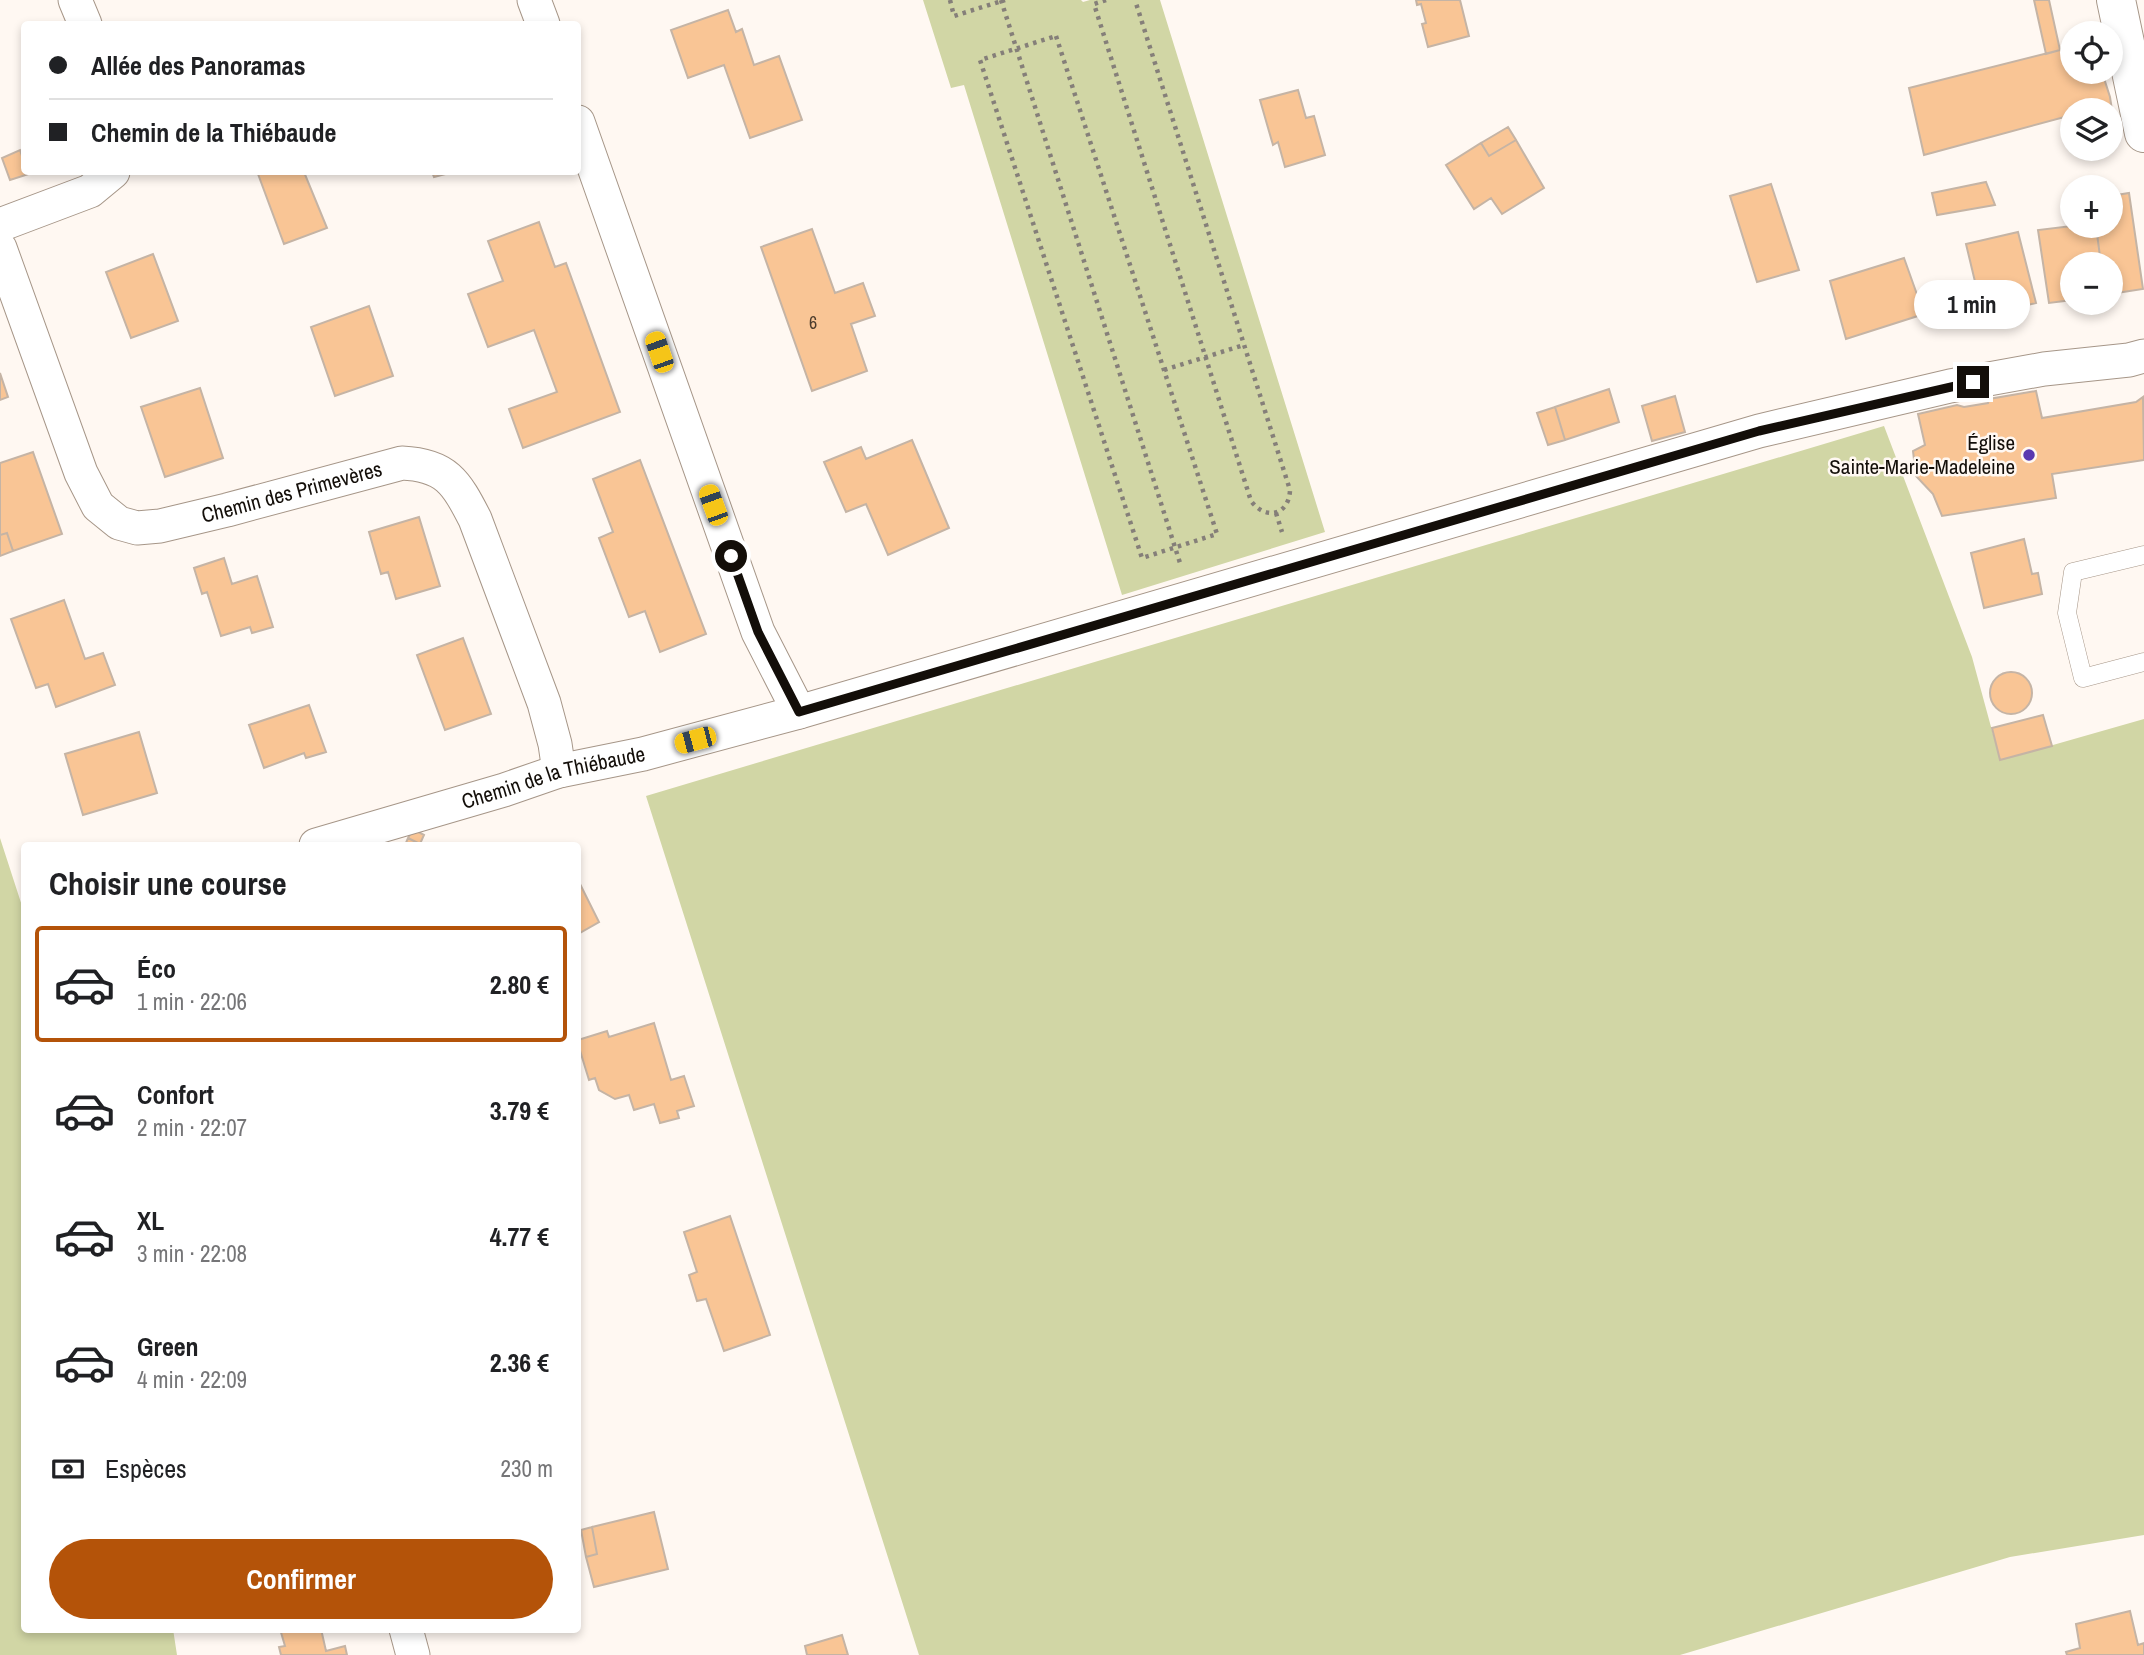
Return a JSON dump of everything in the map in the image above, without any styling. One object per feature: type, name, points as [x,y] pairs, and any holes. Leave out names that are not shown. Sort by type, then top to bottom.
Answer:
[{"type":"street","points":[[75,0],[84,21]]},
{"type":"street","points":[[534,0],[542,21]]},
{"type":"street","points":[[2116,0],[2144,133]]},
{"type":"street","points":[[581,130],[758,632],[799,712]]},
{"type":"street","points":[[0,225],[90,191],[109,175]]},
{"type":"street","name":"Chemin des Primevères","points":[[0,248],[81,473],[98,506],[118,523],[137,528],[160,526],[402,463],[421,464],[443,472],[462,494],[475,519],[544,704],[559,771]]},
{"type":"street","name":"Chemin de la Thiébaude","points":[[337,842],[373,837],[559,771],[643,754],[799,712],[1759,431],[1950,386],[2044,369],[2139,360]]},
{"type":"street","points":[[407,1633],[413,1655]]},
{"type":"lane","points":[[2144,555],[2073,572],[2067,613],[2083,678],[2144,662]]},
{"type":"path","points":[[950,0],[954,16],[1002,0],[1191,597]]},
{"type":"path","points":[[1106,0],[1094,4],[1251,501],[1257,509],[1265,513],[1276,513],[1285,507],[1290,499],[1290,490],[1135,0]]},
{"type":"path","points":[[1056,36],[1217,534],[1142,558],[980,60],[1017,49],[1056,36]]},
{"type":"path","points":[[1164,370],[1244,345]]},
{"type":"green space","points":[[923,0],[1160,0],[1325,532],[1122,595],[964,85],[951,88]]},
{"type":"green space","points":[[1884,426],[1972,657],[2000,760],[2144,719],[2144,1535],[2010,1557],[1680,1655],[919,1655],[646,796]]},
{"type":"green space","points":[[0,838],[21,903],[21,1633],[174,1633],[177,1655],[0,1655]]},
{"type":"building","points":[[1416,0],[1460,0],[1469,36],[1428,47],[1422,24],[1426,23],[1421,4],[1417,5]]},
{"type":"building","points":[[2034,0],[2049,0],[2060,50],[2046,54]]},
{"type":"building","points":[[728,10],[736,32],[742,29],[754,65],[779,56],[802,120],[750,138],[724,65],[688,78],[671,30]]},
{"type":"building","points":[[2060,50],[2060,84],[2106,84],[2110,98],[2060,98],[2060,118],[1924,155],[1909,88]]},
{"type":"building","points":[[1298,90],[1306,118],[1314,116],[1325,155],[1285,167],[1278,142],[1273,145],[1260,100]]},
{"type":"building","points":[[1508,127],[1516,140],[1489,156],[1481,143]]},
{"type":"building","points":[[1516,140],[1544,188],[1502,214],[1491,198],[1474,209],[1446,165],[1481,143],[1489,156]]},
{"type":"building","points":[[20,150],[21,175],[26,175],[10,180],[2,158]]},
{"type":"building","points":[[258,175],[305,175],[327,228],[284,244]]},
{"type":"building","points":[[1986,182],[1995,205],[1937,215],[1932,193]]},
{"type":"building","points":[[1771,184],[1799,270],[1757,282],[1730,196]]},
{"type":"building","points":[[2129,193],[2143,289],[2123,292],[2123,252],[2099,252],[2098,238],[2123,238],[2123,194]]},
{"type":"building","points":[[539,222],[555,267],[566,263],[620,412],[523,448],[509,409],[557,392],[534,330],[488,347],[468,294],[503,281],[488,241]]},
{"type":"building","points":[[2060,227],[2060,238],[2098,238],[2099,252],[2060,252],[2060,302],[2049,303],[2038,230]]},
{"type":"building","points":[[812,229],[835,293],[863,283],[875,316],[851,324],[867,371],[812,391],[761,247]]},
{"type":"building","points":[[2018,232],[2036,303],[1983,315],[1966,244]]},
{"type":"building","points":[[153,254],[178,321],[131,338],[106,272]]},
{"type":"building","points":[[1904,258],[1924,314],[1846,339],[1830,281]]},
{"type":"building","points":[[369,306],[393,376],[335,396],[311,327]]},
{"type":"building","points":[[0,373],[8,397],[0,400]]},
{"type":"building","points":[[200,388],[223,458],[165,477],[141,407]]},
{"type":"building","points":[[1609,389],[1619,422],[1565,440],[1555,407]]},
{"type":"building","name":"Église Sainte-Marie-Madeleine","points":[[2036,391],[2042,418],[2136,402],[2143,397],[2144,460],[2052,474],[2056,498],[1942,516],[1933,494],[1916,476],[1913,451],[1925,445],[1918,414],[1957,405],[1964,407],[1988,403],[1989,399]]},
{"type":"building","points":[[1675,396],[1685,432],[1652,441],[1642,406]]},
{"type":"building","points":[[1555,407],[1565,440],[1548,445],[1537,413]]},
{"type":"building","points":[[912,440],[949,528],[888,555],[866,504],[846,512],[824,462],[861,447],[866,459]]},
{"type":"building","points":[[33,452],[62,534],[13,551],[7,533],[0,535],[0,463]]},
{"type":"building","points":[[640,460],[706,634],[660,652],[645,611],[629,617],[599,538],[613,532],[593,479]]},
{"type":"building","points":[[419,517],[440,586],[396,599],[388,572],[381,574],[369,532]]},
{"type":"building","points":[[7,533],[13,551],[0,556],[0,535]]},
{"type":"building","points":[[2024,539],[2032,574],[2038,573],[2042,594],[1984,608],[1971,553]]},
{"type":"building","points":[[224,558],[232,584],[257,576],[273,627],[252,633],[250,627],[221,636],[207,592],[202,594],[194,568]]},
{"type":"building","points":[[64,600],[85,659],[103,653],[115,685],[56,707],[48,684],[36,688],[11,619]]},
{"type":"building","points":[[463,638],[491,714],[445,730],[417,655]]},
{"type":"building","points":[[2011,672],[2026,678],[2032,693],[2026,708],[2011,714],[1996,708],[1990,693],[1996,678]]},
{"type":"building","points":[[309,705],[326,752],[306,758],[304,753],[264,768],[249,725]]},
{"type":"building","points":[[2043,715],[2052,746],[2000,760],[1992,728]]},
{"type":"building","points":[[139,732],[157,793],[83,815],[65,754]]},
{"type":"building","points":[[413,829],[424,835],[421,842],[408,838]]},
{"type":"building","points":[[581,886],[599,922],[581,932]]},
{"type":"building","points":[[654,1023],[671,1080],[684,1076],[694,1106],[677,1111],[679,1118],[660,1123],[654,1104],[634,1110],[629,1095],[615,1099],[599,1090],[595,1078],[589,1080],[581,1054],[581,1039],[607,1031],[609,1037]]},
{"type":"building","points":[[730,1216],[770,1335],[724,1351],[706,1299],[697,1301],[689,1275],[697,1272],[684,1232]]},
{"type":"building","points":[[654,1512],[668,1569],[594,1587],[586,1557],[597,1554],[592,1527]]},
{"type":"building","points":[[592,1527],[597,1554],[586,1557],[581,1530]]},
{"type":"building","points":[[2130,1611],[2138,1645],[2144,1643],[2144,1655],[2067,1655],[2066,1652],[2080,1648],[2076,1624]]},
{"type":"building","points":[[281,1633],[322,1633],[326,1651],[345,1646],[347,1655],[281,1655],[279,1647],[285,1646]]},
{"type":"building","points":[[842,1635],[848,1655],[807,1655],[805,1646]]},
{"type":"place","name":"Église Sainte-Marie-Madeleine","points":[[2029,455]]},
{"type":"route","points":[[731,556],[758,632],[799,712],[1759,431],[1973,382]]}]
